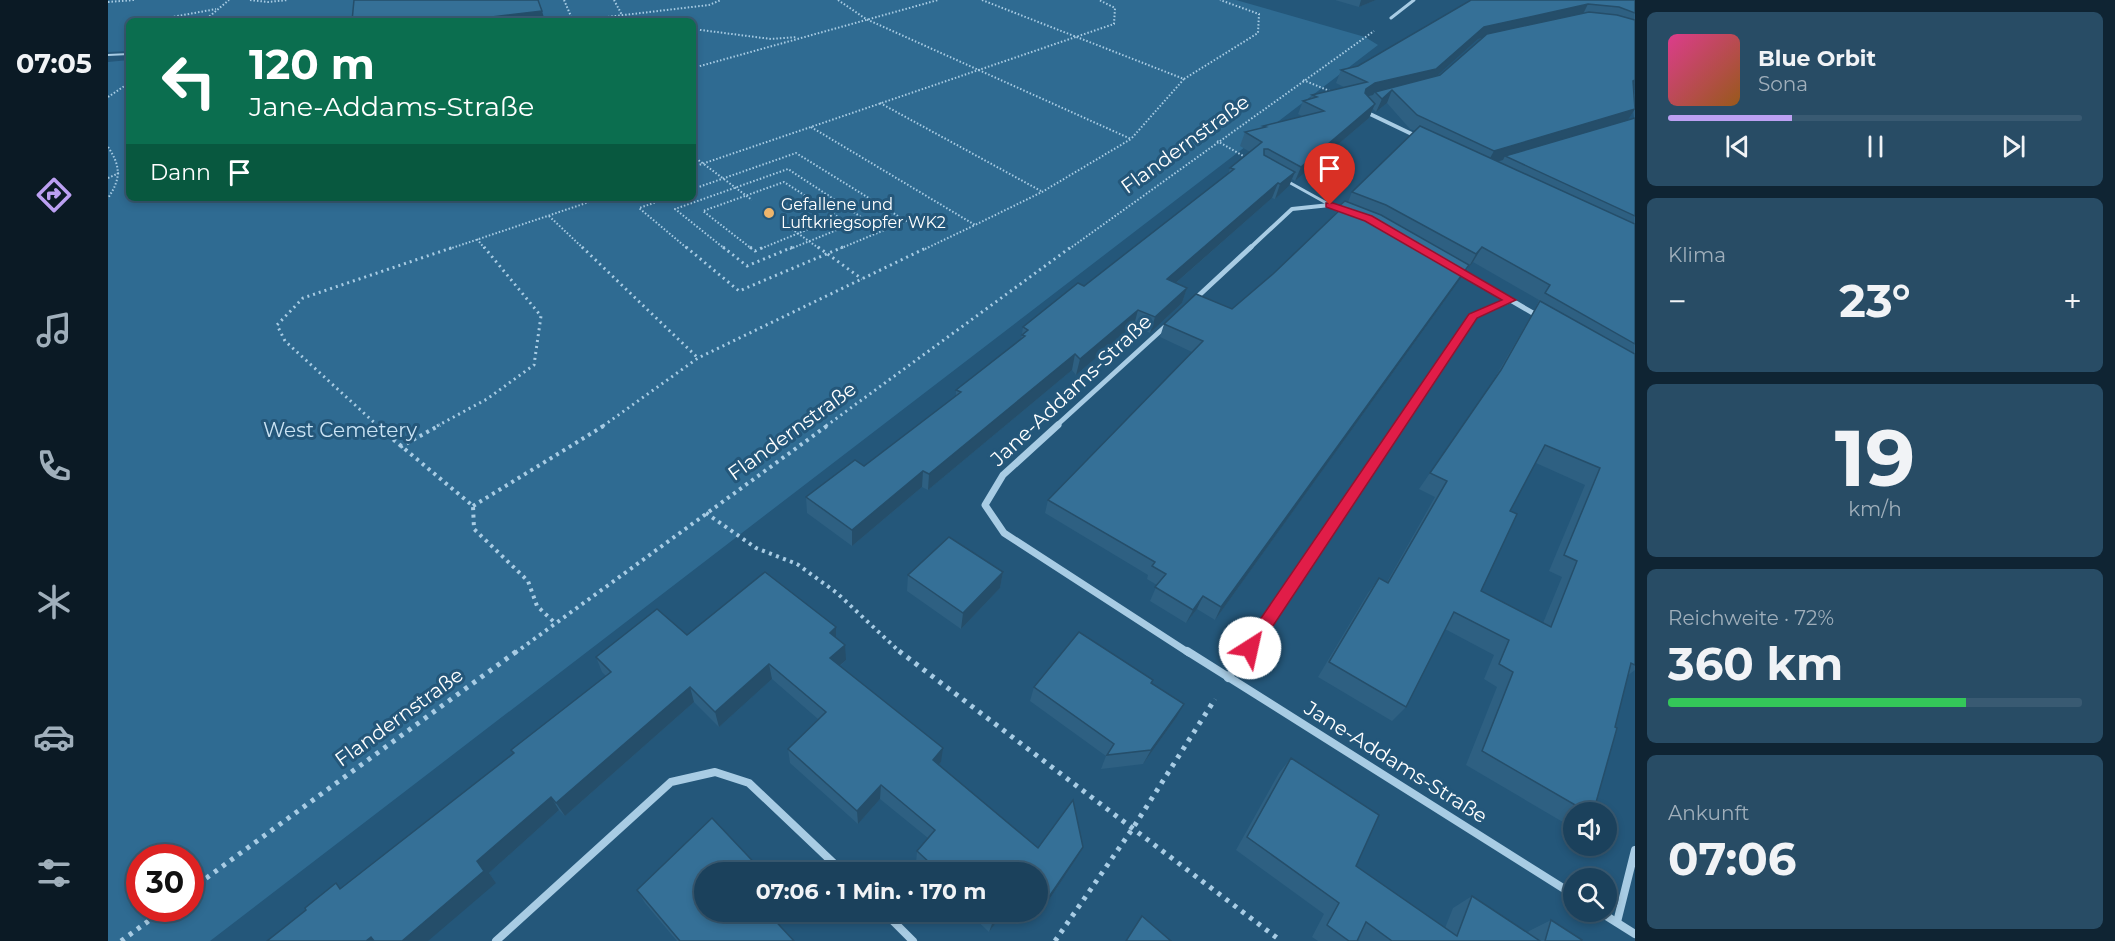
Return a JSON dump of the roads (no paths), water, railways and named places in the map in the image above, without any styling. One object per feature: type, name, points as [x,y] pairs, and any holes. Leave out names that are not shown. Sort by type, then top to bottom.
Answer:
[{"type":"street","points":[[1391,18],[1414,0]]},
{"type":"street","points":[[1363,105],[1370,114],[1423,140]]},
{"type":"street","points":[[1193,301],[1292,209],[1330,205],[1349,212]]},
{"type":"street","points":[[1451,266],[1542,318]]},
{"type":"street","points":[[1228,678],[1473,316],[1511,300]]},
{"type":"street","name":"Jane-Addams-Straße","points":[[1176,317],[1003,475],[985,505],[1004,533],[1228,678],[1563,888]]},
{"type":"street","points":[[496,941],[671,782],[715,772],[749,783],[832,862]]},
{"type":"street","points":[[1635,850],[1617,922],[1635,934]]},
{"type":"street","points":[[894,922],[913,941]]},
{"type":"lane","points":[[108,56],[126,54]]},
{"type":"lane","points":[[1261,166],[1330,205]]},
{"type":"place","name":"Gefallene und Luftkriegsopfer WK2","points":[[769,213]]},
{"type":"park label","name":"West Cemetery","points":[[340,430]]}]
